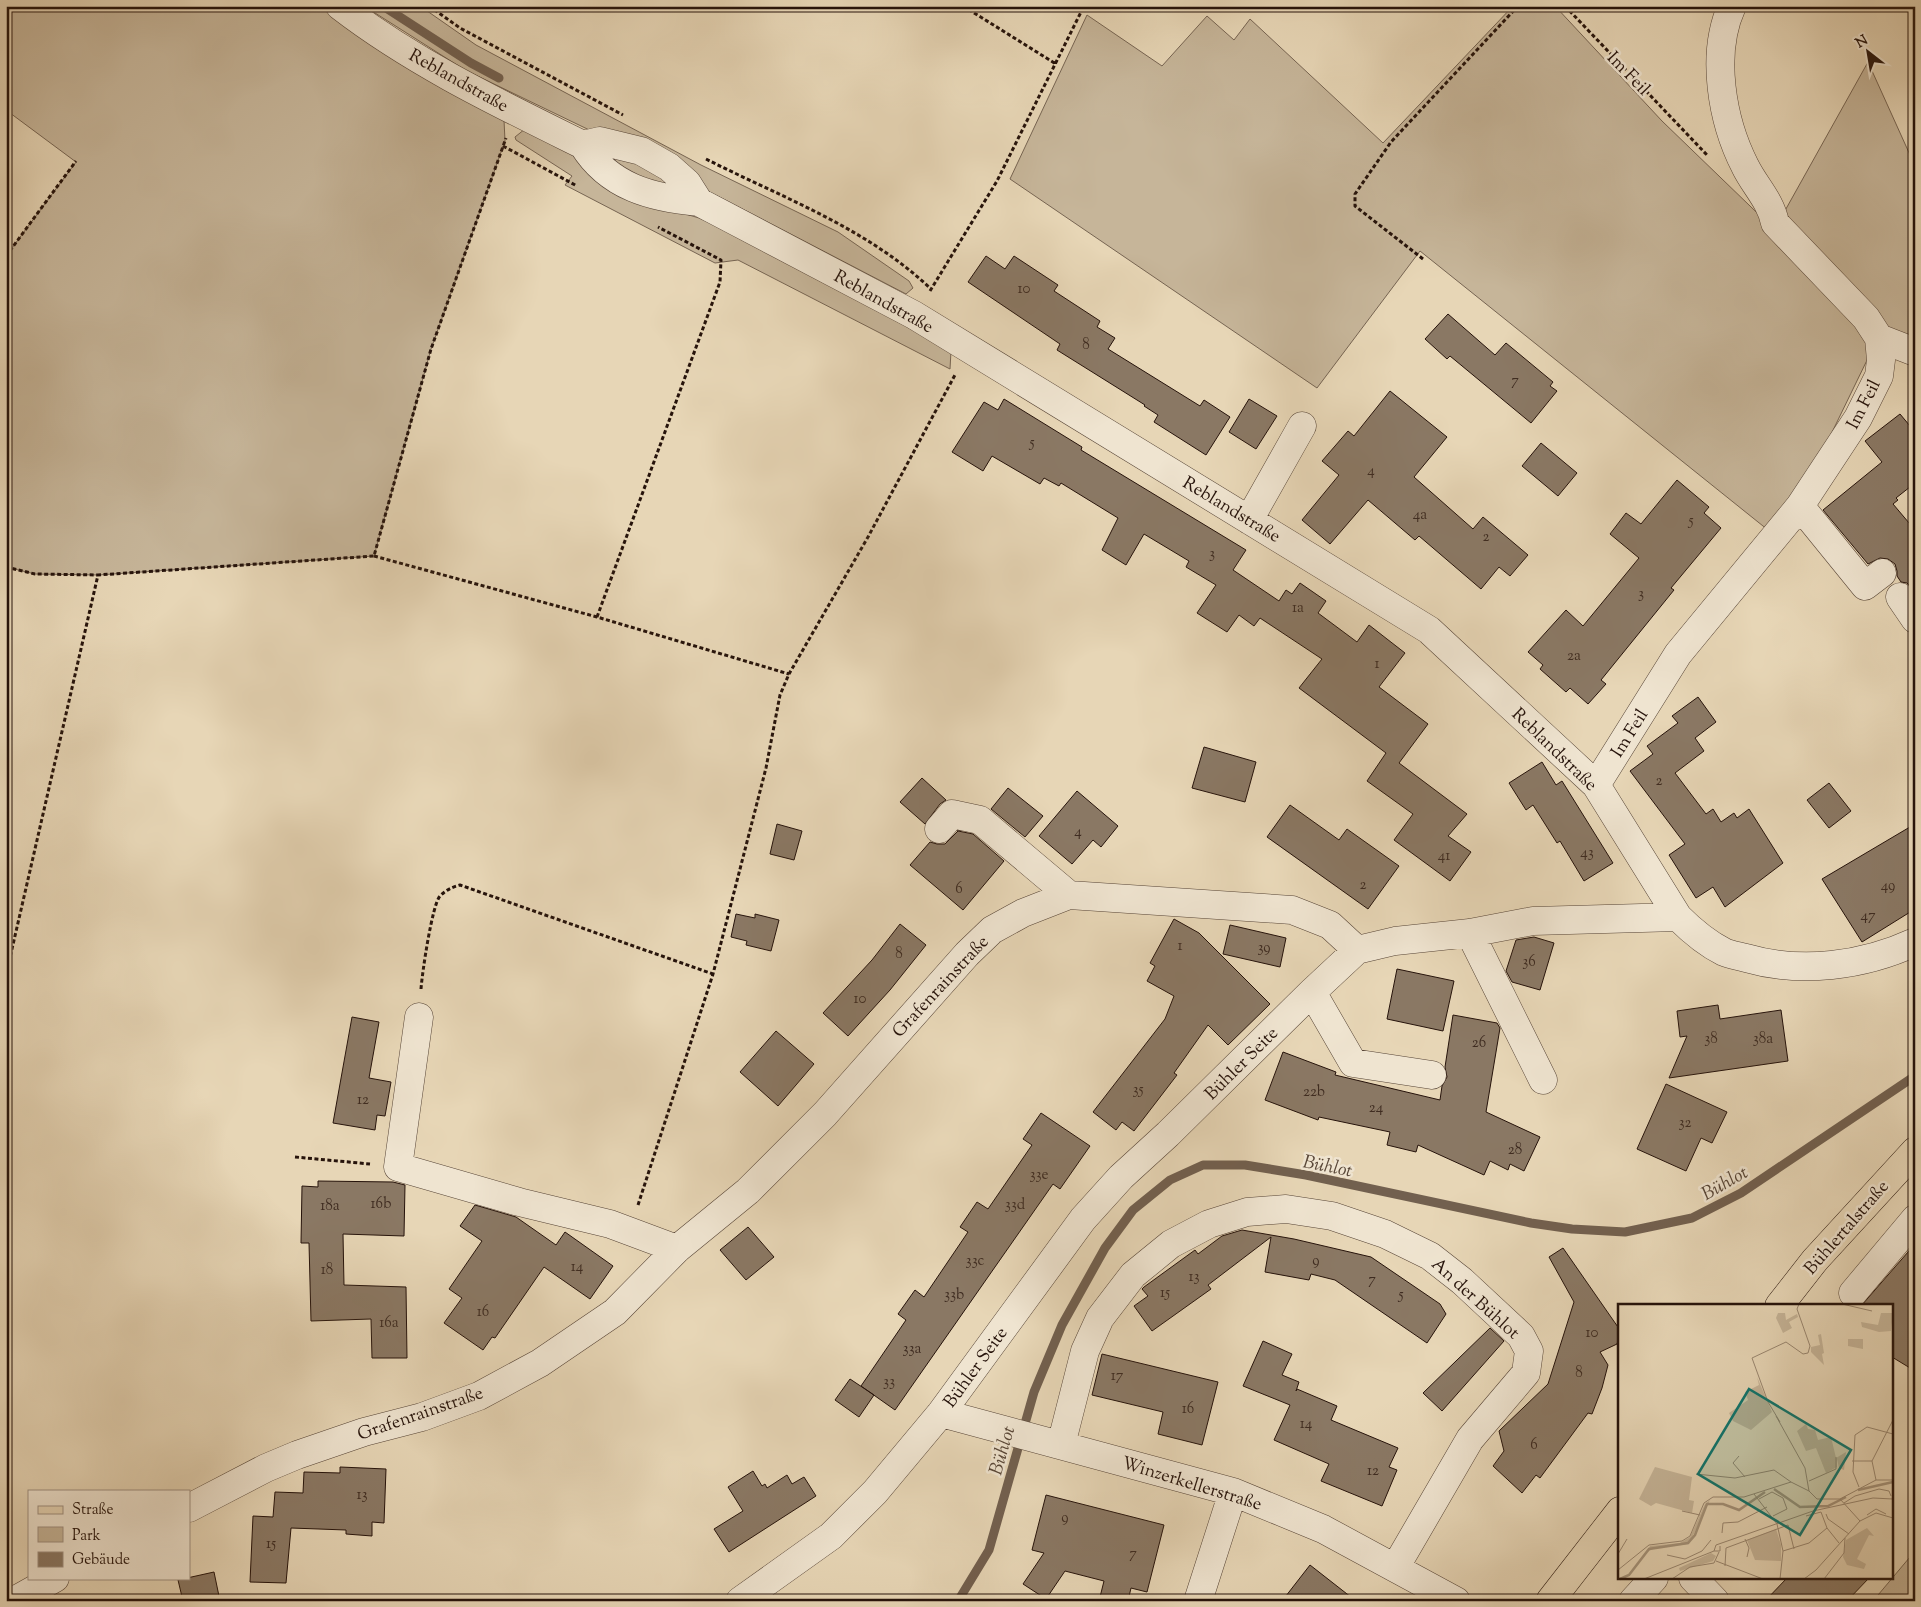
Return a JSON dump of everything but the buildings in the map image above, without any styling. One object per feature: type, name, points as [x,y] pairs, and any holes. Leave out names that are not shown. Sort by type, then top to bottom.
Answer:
[{"type":"main road","name":"Bühlertalstraße","points":[[1781,1304],[1814,1260],[1915,1151]]},
{"type":"main road","points":[[1550,1601],[1618,1514]]},
{"type":"street","name":"Reblandstraße","points":[[340,6],[363,24],[433,67],[583,145],[593,160],[612,177],[642,192],[670,200],[699,202],[906,311],[1429,630],[1596,785],[1678,917]]},
{"type":"street","points":[[1732,6],[1723,38],[1721,65],[1723,98],[1731,134],[1745,167],[1772,209],[1775,222],[1866,318],[1879,338],[1915,352]]},
{"type":"street","name":"Reblandstraße","points":[[583,145],[600,141],[641,151],[669,167],[687,183],[699,202]]},
{"type":"street","name":"Im Feil","points":[[1596,785],[1678,654],[1800,506],[1858,418],[1879,376],[1879,338]]},
{"type":"street","points":[[1249,520],[1302,426]]},
{"type":"street","points":[[1800,506],[1865,586],[1882,573]]},
{"type":"street","points":[[1900,597],[1915,619]]},
{"type":"street","points":[[938,829],[952,814],[980,820],[1069,895]]},
{"type":"street","name":"Grafenrainstraße","points":[[190,1507],[266,1468],[297,1455],[364,1432],[422,1417],[479,1396],[540,1362],[615,1312],[678,1250],[748,1191],[824,1114],[967,954],[992,930],[1023,912],[1069,895],[1292,910],[1330,925],[1358,950]]},
{"type":"street","points":[[1678,917],[1695,934],[1725,952],[1761,963],[1807,967],[1855,962],[1915,942]]},
{"type":"street","name":"Bühler Seite","points":[[740,1601],[831,1536],[875,1492],[941,1413],[1083,1219],[1121,1177],[1358,950],[1395,941],[1470,933],[1533,922],[1678,917]]},
{"type":"street","points":[[1470,933],[1543,1080]]},
{"type":"street","points":[[1312,992],[1353,1063],[1432,1075]]},
{"type":"street","points":[[418,1017],[398,1167],[519,1202],[610,1224],[678,1250]]},
{"type":"street","name":"An der Bühlot","points":[[1051,1442],[1085,1351],[1100,1318],[1133,1275],[1171,1244],[1216,1221],[1247,1212],[1286,1209],[1332,1216],[1385,1234],[1430,1256],[1462,1281],[1521,1336],[1529,1351],[1526,1373],[1470,1439],[1395,1568]]},
{"type":"street","points":[[1853,1293],[1915,1219]]},
{"type":"street","name":"Winzerkellerstraße","points":[[941,1413],[1233,1492],[1322,1529],[1456,1601]]},
{"type":"street","points":[[1198,1601],[1233,1492]]},
{"type":"street","points":[[14,1601],[51,1580]]},
{"type":"street","points":[[1633,1601],[1652,1580]]},
{"type":"street","points":[[1695,1580],[1715,1601]]},
{"type":"path","points":[[963,6],[1056,64]]},
{"type":"path","points":[[931,289],[997,181],[1084,6]]},
{"type":"path","points":[[1423,259],[1355,206],[1355,194],[1391,142],[1518,6]]},
{"type":"path","name":"Im Feil","points":[[1565,6],[1711,159]]},
{"type":"path","points":[[374,556],[431,349],[503,146],[518,112]]},
{"type":"path","points":[[503,146],[585,190]]},
{"type":"path","points":[[6,256],[76,162]]},
{"type":"path","points":[[597,617],[720,282],[721,260],[653,225]]},
{"type":"path","points":[[629,1231],[713,974],[766,768],[780,695],[789,674],[868,537],[969,348]]},
{"type":"path","points":[[6,567],[35,574],[98,575],[374,556],[597,617],[789,674]]},
{"type":"path","points":[[6,975],[98,575]]},
{"type":"path","points":[[418,1017],[421,986],[433,915],[438,898],[449,888],[460,885],[713,974]]},
{"type":"path","points":[[295,1156],[398,1167]]},
{"type":"green space","points":[[6,6],[319,6],[358,36],[447,91],[504,120],[505,141],[431,349],[374,556],[98,575],[35,574],[6,567],[6,256],[76,162],[6,110]]},
{"type":"green space","points":[[364,6],[420,6],[476,45],[701,165],[838,232],[909,281],[913,288],[906,294],[608,139],[465,70]]},
{"type":"green space","points":[[1513,6],[1555,6],[1662,121],[1779,234],[1868,335],[1870,354],[1820,457],[1768,530],[1420,251],[1317,388],[1010,179],[1087,15],[1162,66],[1207,16],[1234,40],[1250,19],[1383,143]]},
{"type":"green space","points":[[1868,62],[1915,166],[1915,347],[1901,341],[1782,216]]},
{"type":"green space","points":[[525,129],[568,152],[608,183],[649,203],[699,218],[765,249],[951,351],[950,369],[738,260],[715,263],[565,185],[572,176],[516,140],[515,137]]},
{"type":"green space","points":[[601,150],[627,156],[681,190],[637,184]]},
{"type":"green space","points":[[1915,1551],[1915,1601],[1873,1601],[1891,1580],[1894,1580],[1894,1576]]},
{"type":"waterway","points":[[383,6],[471,63],[499,78]]},
{"type":"waterway","name":"Bühlot","points":[[958,1601],[989,1550],[1034,1392],[1062,1325],[1105,1248],[1133,1210],[1170,1180],[1203,1165],[1245,1165],[1306,1175],[1531,1223],[1572,1229],[1625,1232],[1692,1218],[1741,1193],[1915,1076]]}]
